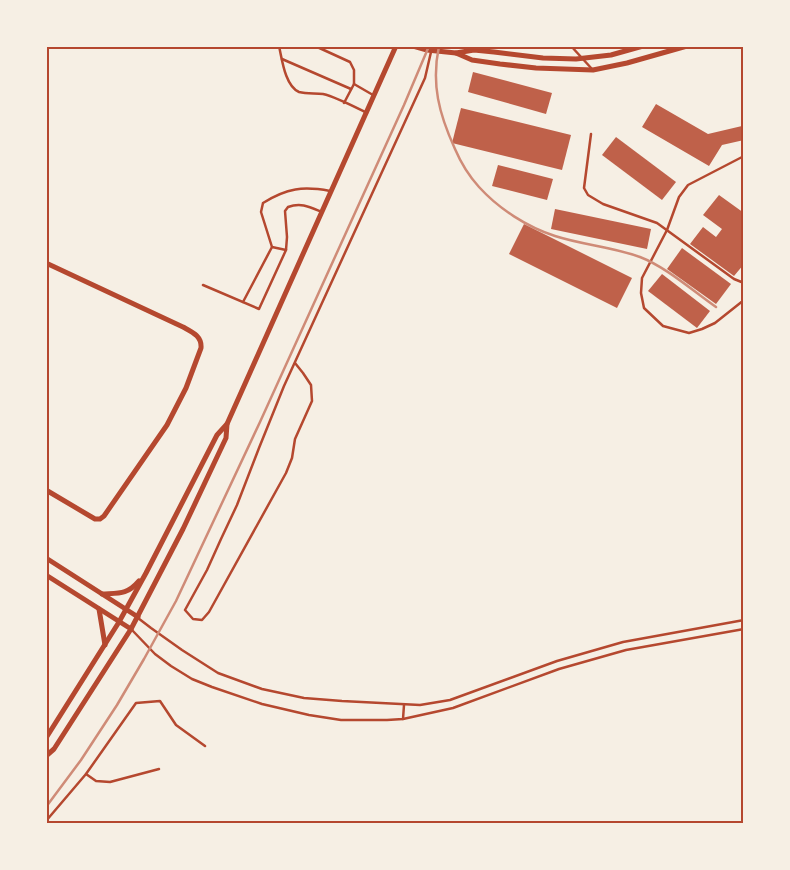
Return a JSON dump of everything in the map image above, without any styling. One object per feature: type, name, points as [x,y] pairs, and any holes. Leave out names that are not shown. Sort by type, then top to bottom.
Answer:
[{"type":"street","points":[[46,756],[54,749],[131,629],[183,529],[226,438],[227,424],[396,46]]},
{"type":"street","points":[[413,46],[456,53],[472,60],[500,64],[536,68],[593,70],[627,63],[687,46]]},
{"type":"street","points":[[456,53],[474,50],[543,58],[576,59],[611,55],[643,46]]},
{"type":"street","points":[[46,263],[183,327],[198,336],[201,348],[186,388],[166,425],[104,516],[96,519],[46,490]]},
{"type":"street","points":[[46,738],[126,610],[216,434],[227,424]]},
{"type":"street","points":[[46,558],[138,617]]},
{"type":"street","points":[[102,594],[127,591],[146,574]]},
{"type":"street","points":[[46,575],[131,629]]},
{"type":"street","points":[[98,609],[105,646]]},
{"type":"lane","points":[[279,46],[287,77],[297,91],[323,94],[367,113]]},
{"type":"lane","points":[[315,46],[350,62],[354,70],[354,84],[344,103]]},
{"type":"lane","points":[[571,46],[593,70]]},
{"type":"lane","points":[[295,363],[311,385],[312,401],[295,439],[292,458],[286,473],[209,612],[202,620],[193,619],[186,610],[233,514],[295,363],[425,78],[432,50]]},
{"type":"lane","points":[[282,59],[351,89]]},
{"type":"lane","points":[[354,84],[375,96]]},
{"type":"lane","points":[[591,134],[584,188],[588,195],[603,204],[657,223],[734,280],[744,283]]},
{"type":"lane","points":[[744,156],[688,185],[679,197],[666,230],[642,278],[641,293],[644,308],[664,326],[689,333],[702,330],[714,323],[744,300]]},
{"type":"lane","points":[[243,302],[272,247],[261,212],[263,203],[270,198],[299,188],[332,191]]},
{"type":"lane","points":[[203,285],[259,309],[286,250],[286,211],[288,207],[295,204],[304,205],[322,212]]},
{"type":"lane","points":[[272,247],[286,250]]},
{"type":"lane","points":[[138,617],[176,646],[218,673],[262,689],[304,698],[420,705],[450,700],[557,661],[623,642],[744,620]]},
{"type":"lane","points":[[131,629],[155,654],[192,679],[262,704],[341,720],[403,719],[453,708],[559,668],[616,653],[744,630]]},
{"type":"lane","points":[[46,821],[86,774],[136,703],[160,701],[176,725],[205,746]]},
{"type":"lane","points":[[403,719],[404,704]]},
{"type":"lane","points":[[86,774],[96,780],[110,782],[159,769]]},
{"type":"building","points":[[473,72],[552,93],[546,114],[468,92]]},
{"type":"building","points":[[656,104],[708,134],[742,126],[744,140],[722,145],[709,166],[642,127]]},
{"type":"building","points":[[461,108],[571,135],[562,170],[452,143]]},
{"type":"building","points":[[616,137],[676,182],[662,200],[602,155]]},
{"type":"building","points":[[498,165],[553,179],[547,200],[492,186]]},
{"type":"building","points":[[719,195],[744,213],[744,264],[734,276],[690,244],[703,227],[716,237],[722,229],[703,215]]},
{"type":"building","points":[[555,209],[651,229],[647,249],[551,229]]},
{"type":"building","points":[[524,224],[632,278],[617,308],[509,254]]},
{"type":"building","points":[[682,248],[731,284],[716,304],[667,269]]},
{"type":"building","points":[[662,274],[710,311],[697,328],[648,291]]},
{"type":"railway","points":[[46,807],[81,760],[117,705],[176,601],[260,422],[429,46]]},
{"type":"railway","points":[[439,46],[436,86],[445,123],[463,164],[479,187],[495,203],[534,228],[566,239],[609,248],[650,261],[716,307]]}]
